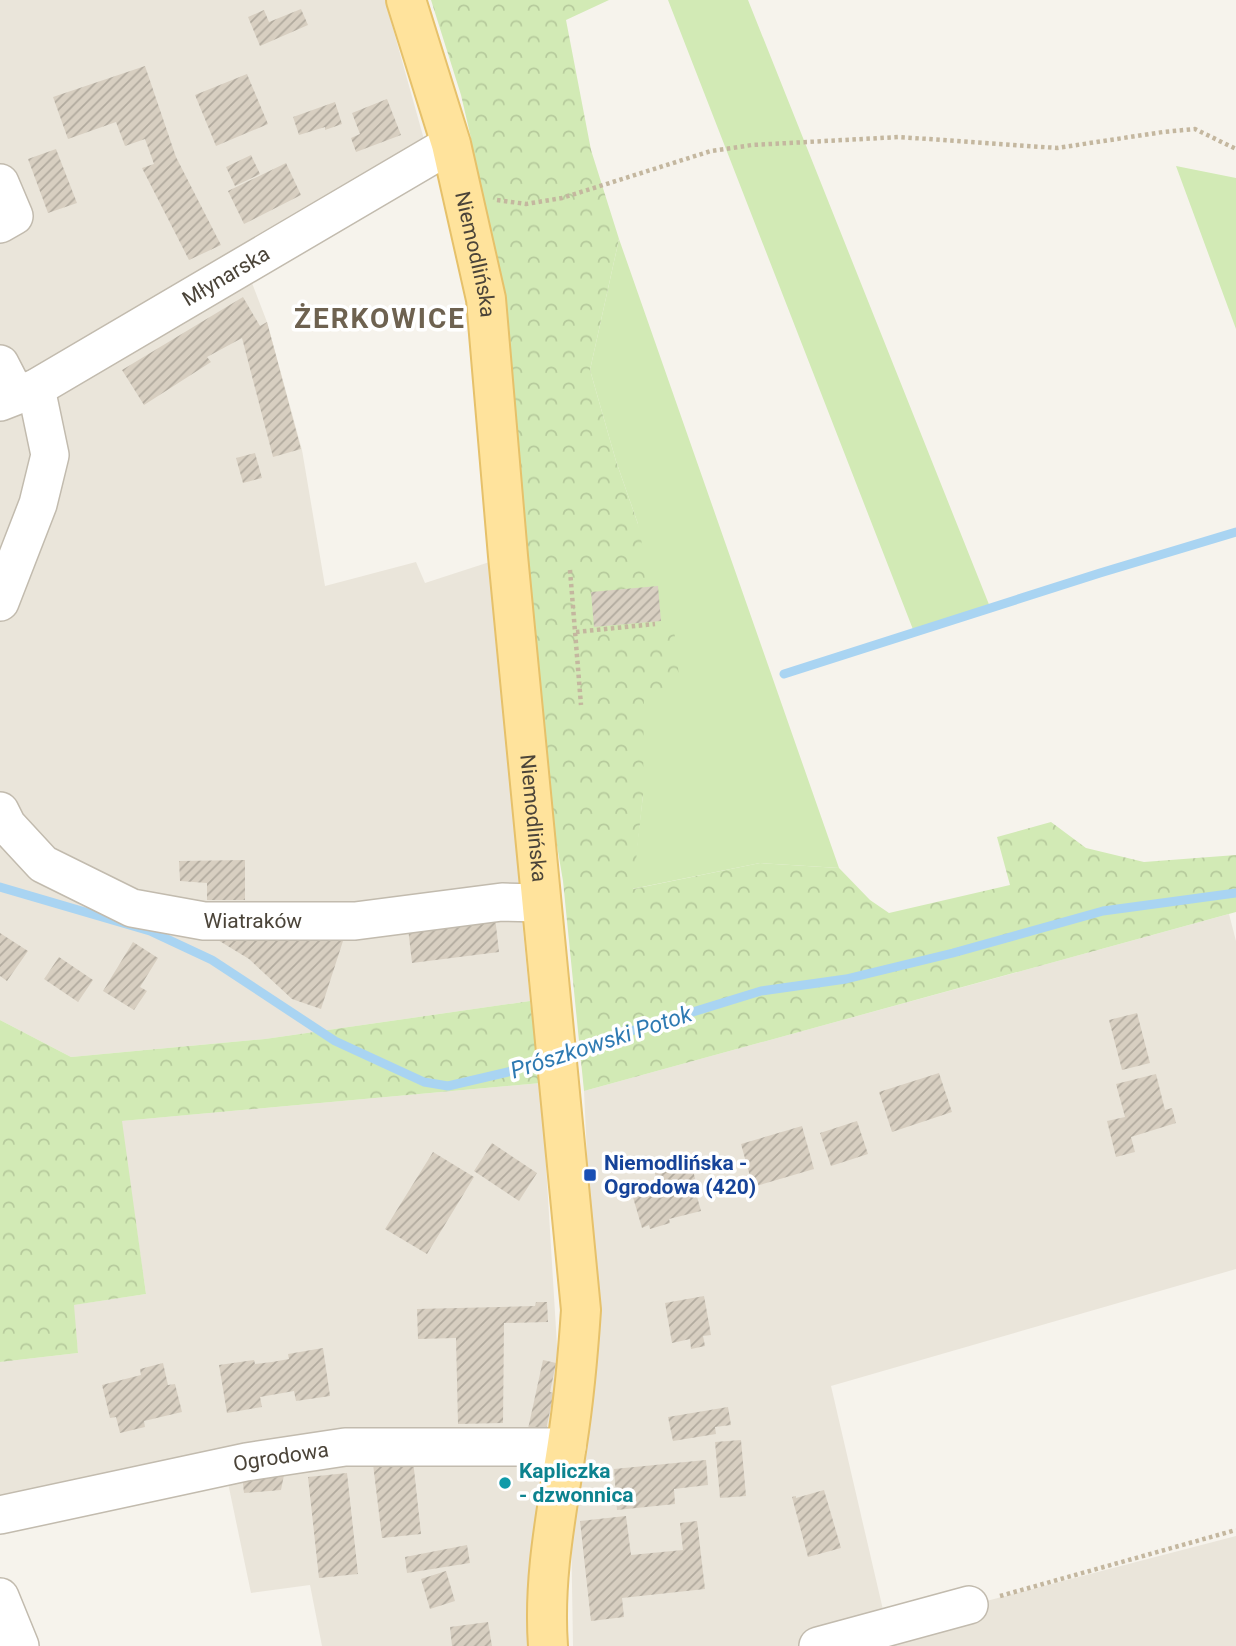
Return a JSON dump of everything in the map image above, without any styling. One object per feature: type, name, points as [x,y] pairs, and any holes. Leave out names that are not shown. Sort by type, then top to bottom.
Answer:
[{"type":"main road","name":"Niemodlińska","points":[[406,0],[451,144],[486,299],[508,556],[581,1310],[578,1358],[548,1577],[548,1646]]},
{"type":"street","name":"Młynarska","points":[[13,387],[451,144]]},
{"type":"street","points":[[0,183],[13,216],[0,224]]},
{"type":"street","points":[[0,602],[38,504],[50,455],[13,387]]},
{"type":"street","name":"Wiatraków","points":[[0,811],[7,825],[43,864],[132,908],[204,921],[355,921],[502,902],[541,903]]},
{"type":"street","name":"Ogrodowa","points":[[0,1516],[246,1462],[345,1447],[567,1447]]},
{"type":"street","points":[[0,1597],[20,1646]]},
{"type":"street","points":[[818,1646],[969,1605]]},
{"type":"path","points":[[490,200],[526,204],[562,198],[711,150],[752,145],[899,137],[1057,148],[1163,132],[1195,130],[1236,149]]},
{"type":"path","points":[[570,570],[581,705]]},
{"type":"path","points":[[576,632],[655,624]]},
{"type":"path","points":[[969,1605],[1236,1530]]},
{"type":"shaded area","points":[[0,0],[385,0],[425,143],[245,265],[267,322],[302,450],[325,586],[416,562],[425,583],[508,556],[521,910],[530,1001],[265,1039],[71,1057],[0,1020]]},
{"type":"shaded area","points":[[1229,914],[1236,941],[1236,1269],[831,1386],[887,1627],[1236,1536],[1236,1646],[573,1646],[571,1525],[591,1242],[584,1091]]},
{"type":"shaded area","points":[[541,1083],[558,1362],[550,1646],[322,1646],[310,1585],[251,1593],[228,1483],[0,1503],[0,1362],[78,1353],[73,1305],[146,1294],[121,1121]]},
{"type":"green space","points":[[431,0],[609,0],[566,20],[591,150],[619,239],[590,370],[616,461],[638,524],[645,559],[644,631],[674,628],[680,687],[644,691],[643,795],[633,889],[760,863],[839,868],[870,900],[889,913],[1010,885],[997,837],[1051,822],[1086,848],[1144,862],[1236,855],[1236,912],[584,1091],[563,881],[508,556],[471,138],[461,95]]},
{"type":"green space","points":[[668,0],[748,0],[990,607],[914,632]]},
{"type":"green space","points":[[1176,166],[1236,178],[1236,329]]},
{"type":"green space","points":[[619,239],[839,868],[760,863],[632,889],[643,795],[638,524],[616,461],[590,370]]},
{"type":"green space","points":[[530,1001],[541,1083],[122,1121],[146,1294],[74,1305],[78,1353],[0,1362],[0,1020],[71,1057],[265,1039]]},
{"type":"building","points":[[301,9],[308,25],[260,46],[248,17],[264,10],[269,22]]},
{"type":"building","points":[[145,66],[176,157],[221,245],[189,260],[142,168],[154,164],[145,139],[125,146],[116,122],[68,139],[53,97]]},
{"type":"building","points":[[247,74],[268,124],[216,146],[195,95]]},
{"type":"building","points":[[387,99],[401,135],[356,152],[351,138],[360,134],[352,113]]},
{"type":"building","points":[[335,102],[342,124],[299,135],[293,117]]},
{"type":"building","points":[[56,149],[77,203],[48,213],[28,159]]},
{"type":"building","points":[[251,155],[260,174],[235,186],[226,167]]},
{"type":"building","points":[[286,163],[301,195],[244,224],[228,191]]},
{"type":"building","points":[[243,297],[260,326],[267,322],[301,449],[273,457],[242,338],[207,357],[211,362],[144,405],[122,370]]},
{"type":"building","points":[[255,453],[262,478],[243,483],[236,458]]},
{"type":"building","points":[[658,586],[661,621],[594,627],[591,592]]},
{"type":"building","points":[[245,860],[245,900],[207,900],[207,883],[180,881],[179,861]]},
{"type":"building","points":[[495,917],[499,952],[412,963],[408,928]]},
{"type":"building","points":[[231,931],[343,941],[321,1009],[292,999],[249,959],[208,934]]},
{"type":"building","points":[[0,933],[28,951],[7,981],[0,976]]},
{"type":"building","points":[[133,942],[158,958],[140,987],[147,991],[134,1010],[103,991]]},
{"type":"building","points":[[59,957],[93,980],[78,1002],[44,979]]},
{"type":"building","points":[[1137,1013],[1150,1063],[1122,1070],[1109,1020]]},
{"type":"building","points":[[939,1073],[952,1112],[892,1132],[879,1092]]},
{"type":"building","points":[[1156,1074],[1165,1110],[1172,1108],[1176,1123],[1131,1137],[1135,1152],[1116,1157],[1107,1121],[1125,1117],[1116,1084]]},
{"type":"building","points":[[857,1121],[868,1154],[831,1166],[820,1133]]},
{"type":"building","points":[[802,1126],[814,1169],[753,1187],[741,1144]]},
{"type":"building","points":[[492,1143],[537,1173],[519,1201],[474,1171]]},
{"type":"building","points":[[433,1152],[474,1177],[427,1254],[385,1229]]},
{"type":"building","points":[[690,1159],[701,1211],[669,1219],[670,1223],[650,1229],[649,1225],[642,1228],[632,1194],[658,1186],[654,1169]]},
{"type":"building","points":[[704,1296],[711,1335],[703,1336],[705,1346],[691,1349],[690,1339],[672,1343],[665,1303]]},
{"type":"building","points":[[536,1302],[547,1302],[548,1322],[504,1323],[503,1423],[458,1424],[456,1338],[418,1339],[417,1309],[535,1306]]},
{"type":"building","points":[[323,1348],[330,1396],[296,1401],[294,1391],[260,1397],[262,1407],[227,1413],[219,1365],[254,1360],[255,1364],[272,1362],[289,1359],[288,1354]]},
{"type":"building","points":[[543,1360],[556,1363],[550,1392],[554,1393],[546,1429],[528,1429]]},
{"type":"building","points":[[163,1363],[168,1385],[175,1384],[182,1412],[144,1421],[145,1427],[120,1433],[116,1417],[110,1418],[102,1385],[141,1375],[140,1369]]},
{"type":"building","points":[[728,1407],[731,1425],[715,1427],[716,1434],[673,1441],[668,1417]]},
{"type":"building","points":[[741,1440],[746,1496],[720,1498],[715,1442]]},
{"type":"building","points":[[413,1460],[421,1534],[382,1538],[373,1464]]},
{"type":"building","points":[[706,1460],[708,1485],[674,1489],[675,1504],[617,1510],[614,1469]]},
{"type":"building","points":[[285,1470],[281,1490],[244,1493],[242,1474]]},
{"type":"building","points":[[347,1473],[358,1574],[319,1578],[308,1477]]},
{"type":"building","points":[[824,1490],[841,1548],[808,1557],[792,1497]]},
{"type":"building","points":[[626,1516],[631,1555],[683,1550],[680,1523],[697,1521],[705,1589],[622,1598],[624,1617],[591,1621],[580,1521]]},
{"type":"building","points":[[467,1545],[470,1563],[407,1573],[405,1557]]},
{"type":"building","points":[[446,1571],[455,1601],[430,1609],[421,1579]]},
{"type":"building","points":[[488,1622],[492,1646],[452,1646],[450,1627]]},
{"type":"waterway","points":[[784,674],[1236,532]]},
{"type":"waterway","name":"Prószkowski Potok","points":[[0,887],[150,931],[212,960],[335,1041],[424,1082],[448,1086],[508,1072],[546,1058]]},
{"type":"waterway","name":"Prószkowski Potok","points":[[566,1051],[761,991],[846,979],[953,953],[1103,911],[1236,893]]},
{"type":"place","name":"Niemodlińska - Ogrodowa (420)","points":[[590,1175]]},
{"type":"place","name":"Kapliczka - dzwonnica","points":[[505,1483]]},
{"type":"district","name":"ŻERKOWICE","points":[[380,318]]}]
